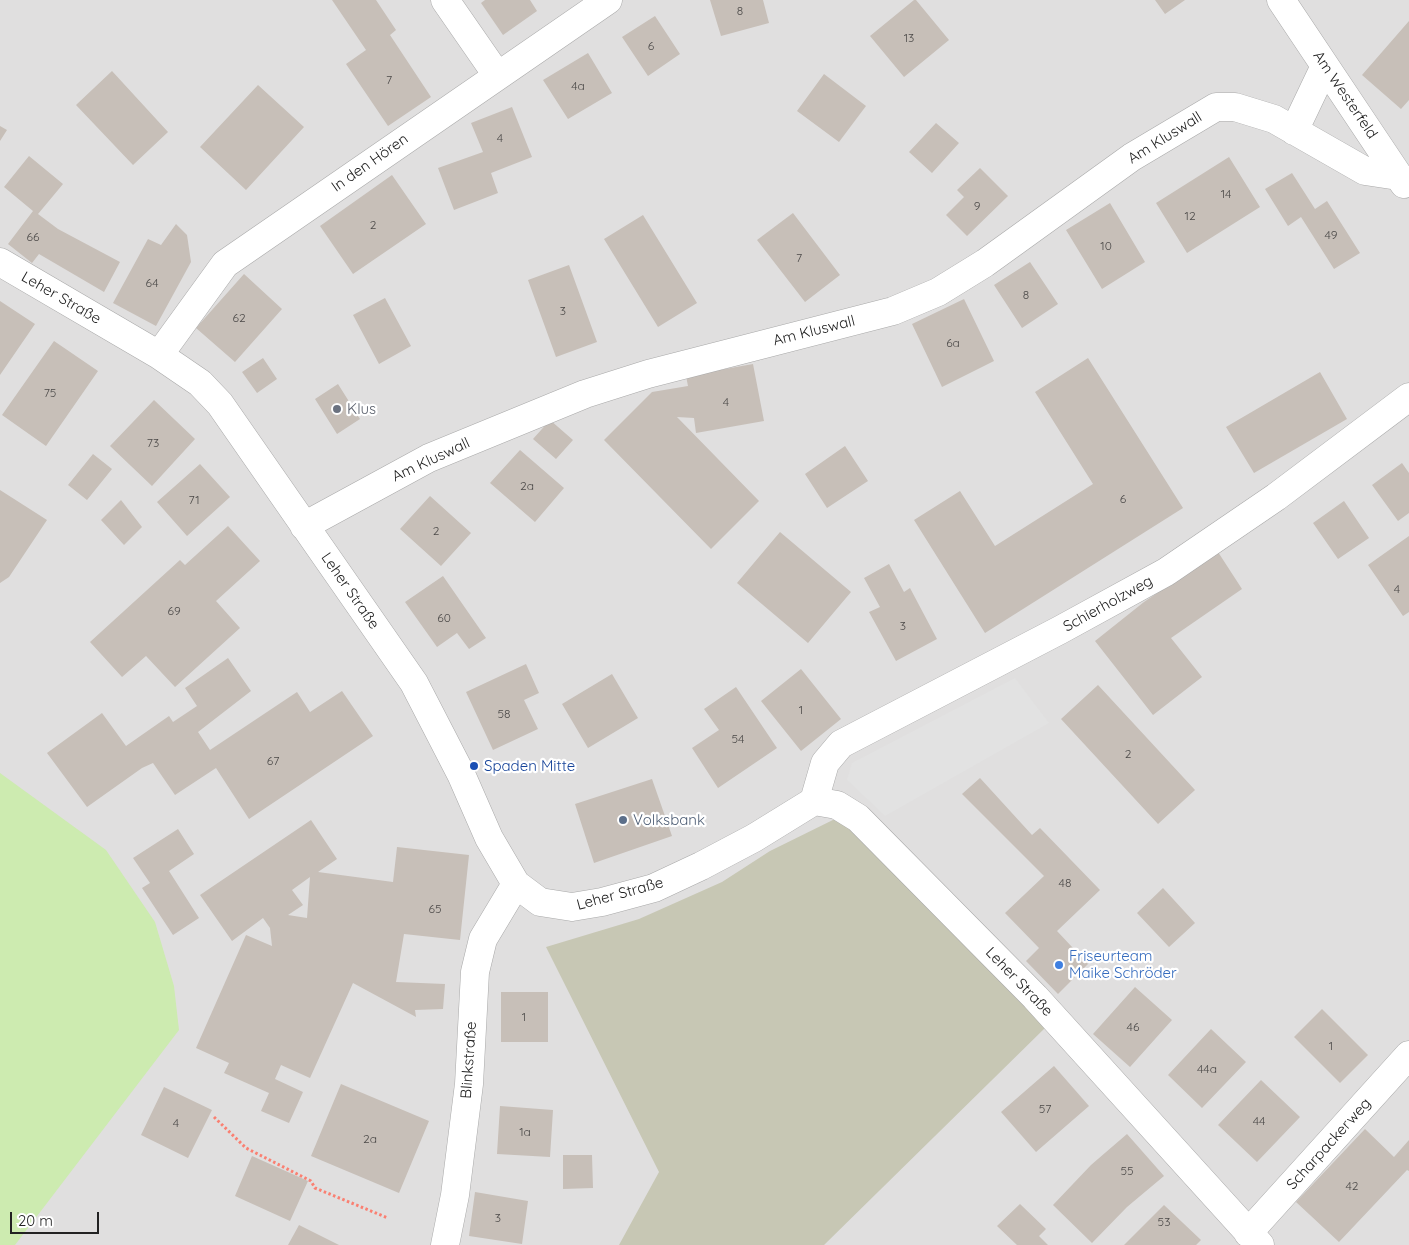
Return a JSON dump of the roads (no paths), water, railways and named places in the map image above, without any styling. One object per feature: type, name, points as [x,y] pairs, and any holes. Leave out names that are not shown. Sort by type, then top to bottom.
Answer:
[{"type":"street","points":[[445,0],[497,75]]},
{"type":"street","name":"In den Hören","points":[[159,355],[224,264],[608,0]]},
{"type":"street","name":"Am Westerfeld","points":[[1281,0],[1404,183]]},
{"type":"street","points":[[1294,131],[1325,66]]},
{"type":"street","name":"Am Kluswall","points":[[304,526],[429,458],[585,394],[648,374],[893,311],[938,292],[985,264],[1132,157],[1216,107],[1236,107],[1274,119],[1365,171],[1404,183]]},
{"type":"street","name":"Leher Straße","points":[[0,262],[159,355],[200,383],[220,404],[414,683],[462,774],[489,838],[516,884],[540,902],[572,907],[602,902],[654,888],[701,866],[754,838],[814,801],[837,805],[858,818],[1035,997],[1254,1239]]},
{"type":"street","name":"Schierholzweg","points":[[814,801],[824,763],[841,744],[1060,630],[1166,572],[1276,497],[1409,397]]},
{"type":"street","name":"Blinkstraße","points":[[445,1245],[455,1195],[469,1084],[475,972],[483,939],[516,884]]},
{"type":"street","name":"Scharpackerweg","points":[[1254,1239],[1409,1055]]},
{"type":"place","name":"Klus","points":[[337,409]]},
{"type":"place","name":"Spaden Mitte","points":[[474,766]]},
{"type":"place","name":"Volksbank","points":[[623,820]]},
{"type":"place","name":"Friseurteam Maike Schröder","points":[[1059,965]]}]
